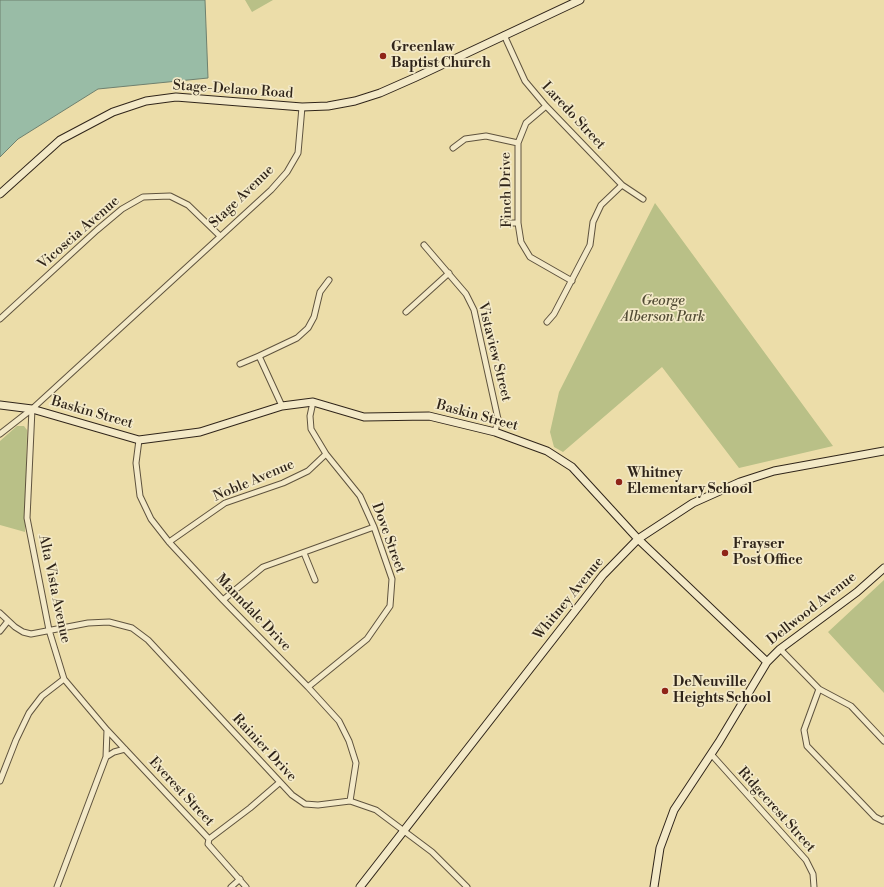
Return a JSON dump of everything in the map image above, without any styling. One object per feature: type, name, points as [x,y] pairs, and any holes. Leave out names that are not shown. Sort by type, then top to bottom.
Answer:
[{"type":"main road","points":[[302,108],[349,102],[380,93],[580,0]]},
{"type":"main road","name":"Stage-Delano Road","points":[[0,194],[60,140],[113,112],[146,101],[176,97],[302,108]]},
{"type":"main road","name":"Baskin Street","points":[[0,405],[32,409],[139,440],[200,432],[282,406],[313,402],[364,417],[429,416],[496,432],[547,451],[572,467],[638,539],[767,662]]},
{"type":"main road","name":"Whitney Avenue","points":[[360,887],[603,575],[638,539],[693,503],[740,482],[774,470],[884,451]]},
{"type":"main road","name":"Dellwood Avenue","points":[[654,887],[657,862],[669,822],[681,798],[767,662],[780,649],[857,592],[884,568]]},
{"type":"street","name":"Laredo Street","points":[[504,35],[525,81],[546,106],[622,185],[643,200]]},
{"type":"street","name":"Finch Drive","points":[[546,106],[526,123],[518,143],[518,223],[521,242],[530,257],[572,281]]},
{"type":"street","name":"Stage Avenue","points":[[0,434],[32,409],[270,190],[287,172],[298,153],[302,108]]},
{"type":"street","points":[[453,148],[465,139],[486,136],[518,143]]},
{"type":"street","points":[[547,322],[554,314],[590,246],[593,222],[601,205],[622,185]]},
{"type":"street","name":"Vicoscia Avenue","points":[[0,320],[97,230],[122,209],[143,197],[170,196],[188,205],[220,236]]},
{"type":"street","points":[[504,223],[518,223]]},
{"type":"street","name":"Vistaview Street","points":[[424,245],[449,272],[466,294],[474,310],[498,419],[496,432]]},
{"type":"street","points":[[406,312],[449,272]]},
{"type":"street","points":[[240,364],[297,338],[308,328],[314,317],[320,292],[329,280]]},
{"type":"street","points":[[260,356],[282,406]]},
{"type":"street","name":"Dove Street","points":[[308,686],[367,639],[390,606],[392,578],[374,527],[360,496],[326,454],[311,429],[310,416],[313,402]]},
{"type":"street","name":"Alta Vista Avenue","points":[[32,409],[26,518],[49,630],[64,679],[107,730]]},
{"type":"street","name":"Manndale Drive","points":[[139,440],[136,463],[140,496],[151,519],[169,542],[223,600],[308,686],[339,721],[350,742],[356,763],[350,801]]},
{"type":"street","name":"Noble Avenue","points":[[169,542],[224,503],[283,483],[308,471],[326,454]]},
{"type":"street","points":[[223,600],[263,567],[374,527]]},
{"type":"street","points":[[304,552],[315,580]]},
{"type":"street","name":"Rainier Drive","points":[[0,613],[23,632],[31,634],[88,623],[109,622],[132,628],[148,640],[279,783],[292,795],[305,804],[318,805],[350,801],[376,810],[432,852],[467,887]]},
{"type":"street","points":[[0,630],[8,621]]},
{"type":"street","points":[[780,649],[819,689],[851,706],[884,742]]},
{"type":"street","points":[[0,781],[16,740],[29,713],[42,696],[64,679]]},
{"type":"street","points":[[819,689],[804,730],[806,746],[875,817],[883,820]]},
{"type":"street","points":[[57,887],[106,757],[107,730]]},
{"type":"street","name":"Everest Street","points":[[107,730],[209,839],[250,808],[279,783]]},
{"type":"street","points":[[106,757],[114,752],[125,750]]},
{"type":"street","name":"Ridgecrest Street","points":[[710,754],[806,860],[813,874],[814,887]]},
{"type":"street","points":[[209,839],[208,844],[246,887]]},
{"type":"street","points":[[231,887],[240,879]]},
{"type":"green space","points":[[245,0],[273,0],[252,12]]},
{"type":"green space","name":"George Alberson Park","points":[[655,203],[833,446],[739,468],[662,367],[563,452],[554,447],[550,432],[559,392]]},
{"type":"green space","points":[[17,426],[24,426],[27,430],[25,532],[0,525],[0,441]]},
{"type":"green space","points":[[884,580],[884,693],[828,632]]},
{"type":"shaded area","points":[[0,0],[205,0],[208,78],[98,89],[18,139],[0,157]]},
{"type":"place","name":"Greenlaw Baptist Church","points":[[383,56]]},
{"type":"place","name":"Whitney Elementary School","points":[[619,482]]},
{"type":"place","name":"Frayser Post Office","points":[[725,553]]},
{"type":"place","name":"DeNeuville Heights School","points":[[665,691]]}]
